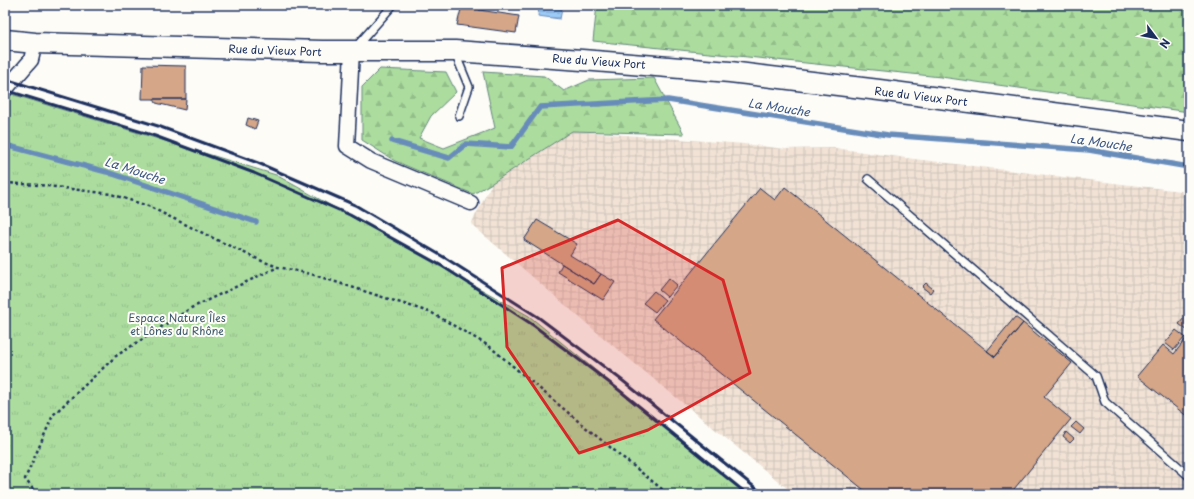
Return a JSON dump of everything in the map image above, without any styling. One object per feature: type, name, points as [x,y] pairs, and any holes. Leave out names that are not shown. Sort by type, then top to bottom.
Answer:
[{"type":"main road","name":"Rue du Vieux Port","points":[[5,40],[35,43],[352,51],[455,51],[582,60],[730,72],[1189,131]]},
{"type":"street","points":[[5,90],[31,60],[35,43]]},
{"type":"street","points":[[352,51],[347,146],[371,161],[471,203]]},
{"type":"lane","points":[[352,51],[393,5]]},
{"type":"lane","points":[[455,51],[469,87],[459,116]]},
{"type":"lane","points":[[868,179],[1096,376],[1105,402],[1189,476]]},
{"type":"path","points":[[5,183],[39,185],[111,194],[148,206],[219,241],[278,267],[311,274],[432,313],[489,346],[668,494]]},
{"type":"path","points":[[37,494],[25,479],[53,415],[116,356],[128,348],[191,308],[278,267]]},
{"type":"highlighted area","points":[[618,220],[723,280],[750,373],[648,430],[579,453],[507,347],[502,268]]},
{"type":"shaded area","points":[[572,131],[744,144],[785,149],[834,148],[1189,192],[1189,494],[794,494],[600,335],[471,224],[492,183]]},
{"type":"green space","points":[[597,5],[1189,5],[1189,112],[941,77],[593,41]]},
{"type":"green space","points":[[380,69],[446,72],[456,92],[431,116],[419,138],[444,148],[495,128],[483,72],[544,76],[564,91],[589,80],[654,78],[684,134],[572,131],[473,194],[395,161],[362,140],[362,87]]},
{"type":"green space","name":"Espace Nature Îles et Lônes du Rhône","points":[[5,92],[276,175],[529,316],[747,494],[5,494]]},
{"type":"water","points":[[539,6],[562,9],[560,19],[538,16]]},
{"type":"building","points":[[462,5],[480,5],[479,10],[519,16],[516,33],[457,25]]},
{"type":"building","points":[[143,65],[186,66],[186,99],[142,99]]},
{"type":"building","points":[[154,99],[186,99],[185,110],[156,103]]},
{"type":"building","points":[[248,118],[258,121],[255,129],[246,125]]},
{"type":"building","points":[[785,187],[995,357],[1023,323],[1072,363],[1044,397],[1071,419],[1010,494],[869,494],[653,319],[760,188],[775,200]]},
{"type":"building","points":[[537,220],[577,244],[570,255],[601,274],[594,284],[524,240]]},
{"type":"building","points":[[562,264],[594,284],[601,274],[615,282],[603,300],[558,272]]},
{"type":"building","points":[[669,278],[677,285],[667,297],[659,290]]},
{"type":"building","points":[[926,283],[933,289],[930,293],[922,287]]},
{"type":"building","points":[[654,291],[665,300],[655,312],[643,303]]},
{"type":"building","points":[[1189,312],[1189,332],[1179,324]]},
{"type":"building","points":[[1015,317],[1023,323],[995,357],[987,351]]},
{"type":"building","points":[[1176,330],[1185,337],[1174,350],[1165,343]]},
{"type":"building","points":[[1189,335],[1189,418],[1137,376],[1163,345],[1174,354]]},
{"type":"building","points":[[1076,422],[1084,429],[1080,434],[1071,427]]},
{"type":"building","points":[[1066,432],[1074,439],[1070,443],[1063,437]]},
{"type":"waterway","name":"La Mouche","points":[[392,141],[449,158],[466,144],[511,147],[540,107],[668,100],[888,135],[1089,150],[1189,167]]},
{"type":"waterway","name":"La Mouche","points":[[5,145],[107,172],[256,222]]},
{"type":"railway","points":[[5,79],[158,126],[258,163],[355,205],[447,259],[538,317],[623,381],[763,494]]},
{"type":"railway","points":[[5,90],[155,136],[254,173],[350,215],[442,266],[533,325],[619,390],[747,494]]}]
